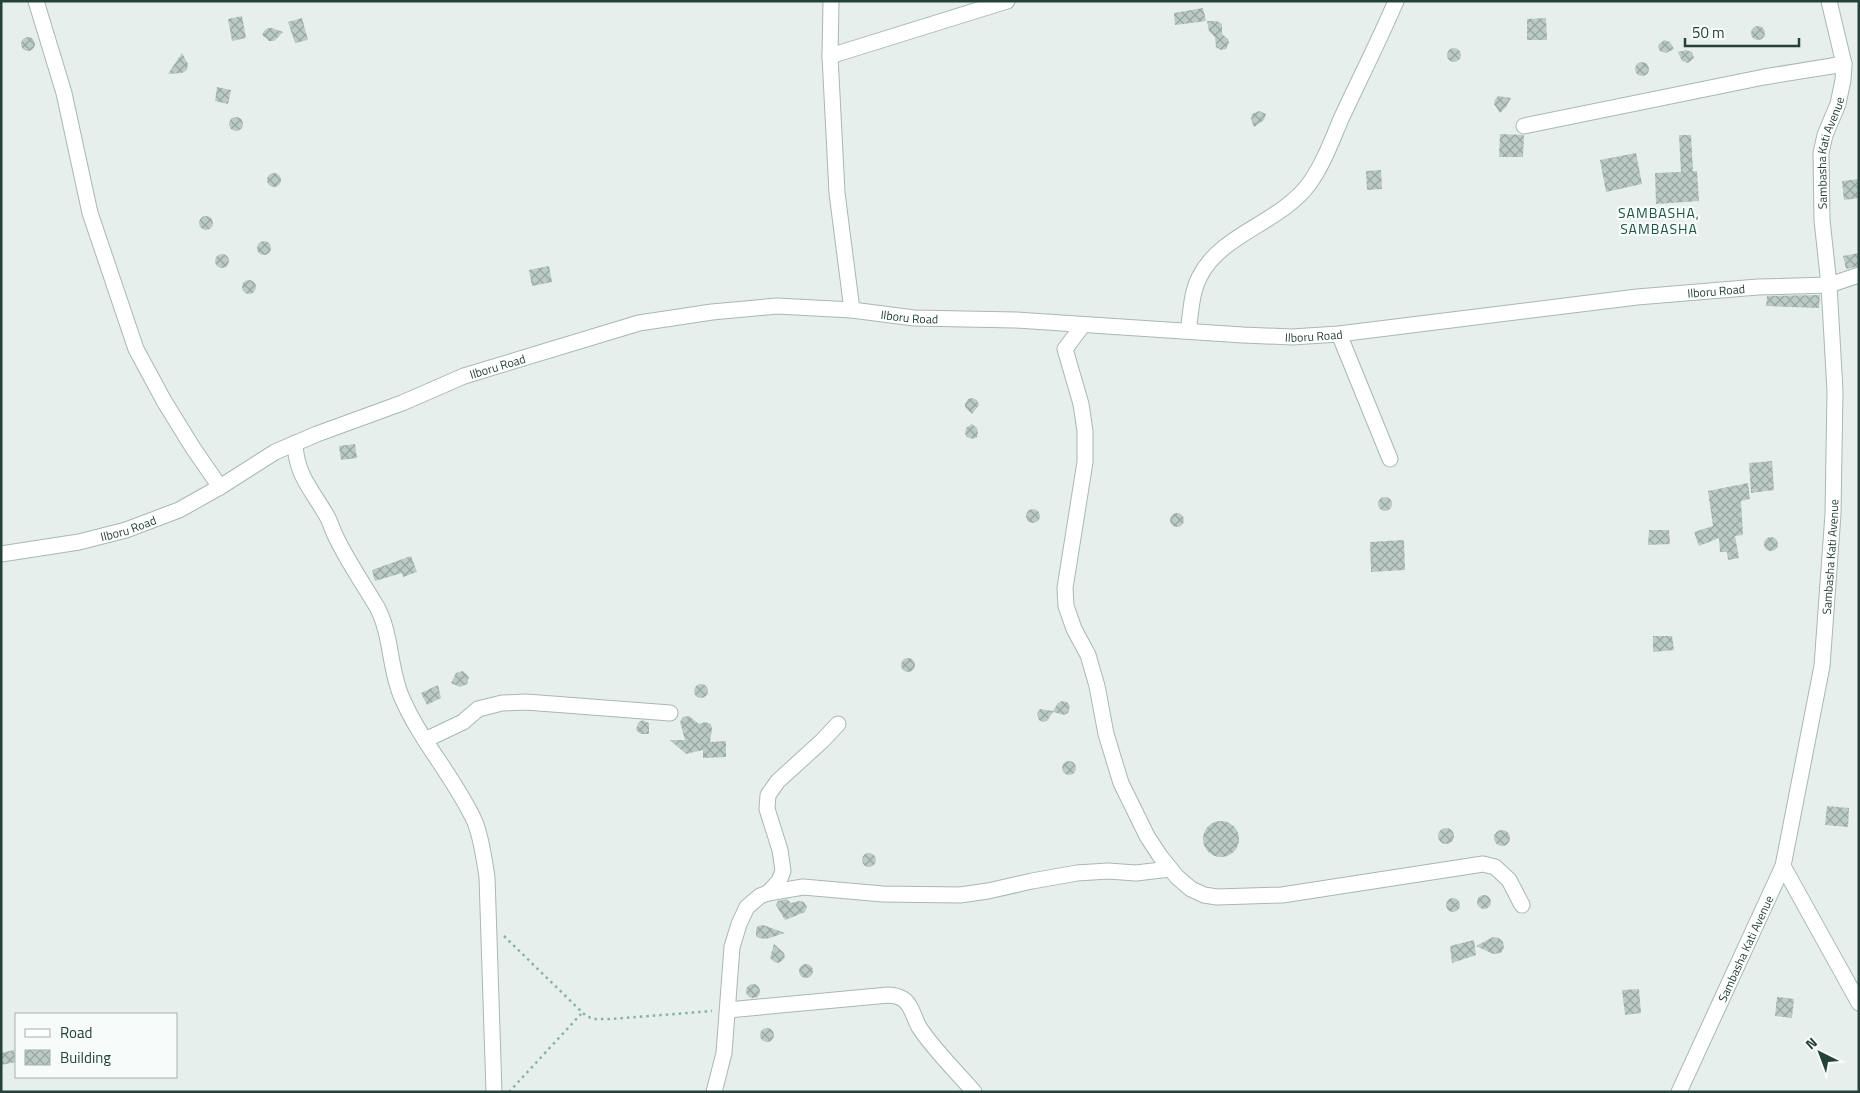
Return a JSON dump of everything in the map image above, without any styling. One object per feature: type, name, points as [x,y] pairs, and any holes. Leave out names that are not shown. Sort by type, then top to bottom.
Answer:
[{"type":"street","points":[[36,1],[64,94],[90,213],[136,349],[164,401],[220,487]]},
{"type":"street","points":[[831,1],[830,56],[837,193],[852,310]]},
{"type":"street","points":[[830,56],[1007,1]]},
{"type":"street","points":[[1188,331],[1199,277],[1208,262],[1222,249],[1285,209],[1310,183],[1323,159],[1396,1]]},
{"type":"street","name":"Sambasha Kati Avenue","points":[[1679,1092],[1783,866],[1822,666],[1833,514],[1835,390],[1829,285],[1822,220],[1822,153],[1825,136],[1838,104],[1844,64],[1829,1]]},
{"type":"street","points":[[1524,126],[1764,77],[1844,64]]},
{"type":"street","name":"Ilboru Road","points":[[1,554],[79,542],[126,530],[179,510],[262,460],[295,443],[402,403],[464,376],[640,323],[712,312],[777,306],[852,310],[914,318],[1016,320],[1292,337],[1339,334],[1637,297],[1758,287],[1829,285],[1859,275]]},
{"type":"street","points":[[1083,325],[1065,349],[1081,404],[1085,431],[1085,462],[1065,588],[1066,606],[1074,629],[1088,655],[1097,686],[1106,734],[1121,783],[1147,836],[1170,869],[1192,889],[1204,895],[1217,897],[1282,896],[1483,864],[1495,867],[1509,880],[1522,905]]},
{"type":"street","points":[[1339,334],[1390,459]]},
{"type":"street","points":[[295,443],[296,456],[304,480],[328,518],[336,538],[378,610],[388,635],[391,658],[401,696],[470,814],[483,848],[487,878],[494,1092]]},
{"type":"street","points":[[425,740],[463,722],[478,709],[502,704],[526,702],[670,712]]},
{"type":"street","points":[[768,893],[779,881],[783,871],[780,850],[768,809],[768,795],[778,781],[822,742],[838,724]]},
{"type":"street","points":[[1783,866],[1859,1003]]},
{"type":"street","points":[[714,1092],[724,1052],[732,948],[739,924],[747,907],[760,896],[803,887],[883,894],[960,895],[1077,873],[1136,872],[1170,869]]},
{"type":"street","points":[[728,1010],[869,996],[891,995],[902,998],[907,1002],[918,1025],[926,1036],[974,1092]]},
{"type":"path","points":[[502,934],[582,1014],[594,1019],[728,1010]]},
{"type":"path","points":[[509,1092],[582,1014]]},
{"type":"building","points":[[1203,8],[1206,21],[1175,25],[1174,13]]},
{"type":"building","points":[[242,16],[246,38],[232,41],[228,19]]},
{"type":"building","points":[[302,18],[308,40],[295,43],[288,22]]},
{"type":"building","points":[[1546,18],[1547,40],[1527,40],[1527,19]]},
{"type":"building","points":[[1207,21],[1217,21],[1222,24],[1222,34],[1228,39],[1229,43],[1226,49],[1221,50],[1216,47],[1215,37],[1209,31]]},
{"type":"building","points":[[1758,26],[1763,28],[1765,33],[1763,38],[1758,40],[1753,38],[1751,33],[1753,28]]},
{"type":"building","points":[[269,28],[283,32],[274,41],[269,41],[262,35]]},
{"type":"building","points":[[28,37],[33,39],[35,44],[33,49],[28,51],[23,49],[21,44],[23,39]]},
{"type":"building","points":[[1664,40],[1670,42],[1674,49],[1666,53],[1660,51],[1658,46]]},
{"type":"building","points":[[1454,48],[1459,50],[1461,55],[1459,60],[1454,62],[1449,60],[1447,55],[1449,50]]},
{"type":"building","points":[[1686,50],[1692,52],[1694,58],[1688,63],[1682,61],[1678,52]]},
{"type":"building","points":[[182,53],[188,64],[187,70],[182,73],[168,74]]},
{"type":"building","points":[[1642,62],[1647,64],[1649,69],[1647,74],[1642,76],[1637,74],[1635,69],[1637,64]]},
{"type":"building","points":[[217,87],[231,90],[228,104],[215,101]]},
{"type":"building","points":[[1498,96],[1511,98],[1500,113],[1494,104]]},
{"type":"building","points":[[1259,111],[1266,114],[1264,120],[1254,127],[1251,119],[1252,114]]},
{"type":"building","points":[[236,117],[241,119],[243,124],[241,129],[236,131],[231,129],[229,124],[231,119]]},
{"type":"building","points":[[1500,134],[1524,135],[1523,157],[1499,157]]},
{"type":"building","points":[[1679,135],[1691,135],[1693,171],[1697,171],[1699,201],[1656,204],[1655,173],[1681,172]]},
{"type":"building","points":[[1636,153],[1642,184],[1606,192],[1600,160]]},
{"type":"building","points":[[1381,170],[1382,189],[1367,190],[1366,171]]},
{"type":"building","points":[[274,173],[279,175],[281,180],[279,185],[274,187],[269,185],[267,180],[269,175]]},
{"type":"building","points":[[1859,179],[1859,198],[1844,200],[1842,181]]},
{"type":"building","points":[[206,216],[211,218],[213,223],[211,228],[206,230],[201,228],[199,223],[201,218]]},
{"type":"building","points":[[264,241],[269,243],[271,248],[269,253],[264,255],[259,253],[257,248],[259,243]]},
{"type":"building","points":[[1859,253],[1859,266],[1846,269],[1843,256]]},
{"type":"building","points":[[222,254],[227,256],[229,261],[227,266],[222,268],[217,266],[215,261],[217,256]]},
{"type":"building","points":[[549,266],[552,282],[532,286],[529,270]]},
{"type":"building","points":[[249,280],[254,282],[256,287],[254,292],[249,294],[244,292],[242,287],[244,282]]},
{"type":"building","points":[[1820,295],[1819,308],[1766,306],[1767,296]]},
{"type":"building","points":[[973,398],[977,400],[979,405],[972,414],[965,407],[965,404],[968,399]]},
{"type":"building","points":[[972,424],[977,428],[978,432],[977,437],[973,439],[965,434],[966,428]]},
{"type":"building","points":[[355,444],[357,458],[341,460],[339,446]]},
{"type":"building","points":[[1772,461],[1774,490],[1751,493],[1749,463]]},
{"type":"building","points":[[1748,483],[1750,499],[1741,501],[1743,535],[1735,536],[1739,558],[1728,560],[1727,552],[1720,552],[1719,538],[1699,546],[1694,532],[1713,526],[1708,491]]},
{"type":"building","points":[[1385,497],[1390,499],[1392,504],[1390,509],[1385,511],[1380,509],[1378,504],[1380,499]]},
{"type":"building","points":[[1033,509],[1038,511],[1040,516],[1038,521],[1033,523],[1028,521],[1026,516],[1028,511]]},
{"type":"building","points":[[1177,513],[1182,515],[1184,520],[1182,525],[1177,527],[1172,525],[1170,520],[1172,515]]},
{"type":"building","points":[[1649,530],[1669,530],[1670,544],[1648,545]]},
{"type":"building","points":[[1771,537],[1776,539],[1778,544],[1776,549],[1771,551],[1766,549],[1764,544],[1766,539]]},
{"type":"building","points":[[1404,540],[1405,570],[1371,572],[1370,542]]},
{"type":"building","points":[[411,556],[417,572],[403,577],[402,573],[375,581],[372,570]]},
{"type":"building","points":[[1653,636],[1672,636],[1674,650],[1653,652]]},
{"type":"building","points":[[908,658],[913,660],[915,665],[913,670],[908,672],[903,670],[901,665],[903,660]]},
{"type":"building","points":[[463,671],[469,677],[467,684],[460,687],[451,683],[456,673]]},
{"type":"building","points":[[701,684],[706,686],[708,691],[706,696],[701,698],[696,696],[694,691],[696,686]]},
{"type":"building","points":[[438,685],[441,698],[427,705],[421,693]]},
{"type":"building","points":[[1062,701],[1067,702],[1070,706],[1068,713],[1064,715],[1053,712],[1047,721],[1039,720],[1037,714],[1040,709],[1053,711],[1058,703]]},
{"type":"building","points":[[689,716],[699,724],[705,722],[711,724],[710,742],[726,741],[726,757],[703,758],[703,750],[686,754],[670,740],[685,740],[680,722],[683,717]]},
{"type":"building","points":[[642,720],[649,723],[649,734],[641,734],[636,730],[638,723]]},
{"type":"building","points":[[1069,761],[1074,763],[1076,768],[1074,773],[1069,775],[1064,773],[1062,768],[1064,763]]},
{"type":"building","points":[[1827,806],[1849,808],[1848,827],[1825,825]]},
{"type":"building","points":[[1221,821],[1228,822],[1234,826],[1238,832],[1238,846],[1234,852],[1228,856],[1221,857],[1214,856],[1208,852],[1204,846],[1203,839],[1204,832],[1208,826],[1214,822]]},
{"type":"building","points":[[1443,828],[1449,828],[1454,833],[1452,842],[1443,844],[1438,839],[1438,833]]},
{"type":"building","points":[[1499,830],[1505,830],[1510,835],[1508,844],[1499,846],[1494,841],[1494,835]]},
{"type":"building","points":[[869,853],[874,855],[876,860],[874,865],[869,867],[864,865],[862,860],[864,855]]},
{"type":"building","points":[[1484,895],[1489,897],[1491,902],[1489,907],[1484,909],[1479,907],[1477,902],[1479,897]]},
{"type":"building","points":[[1453,898],[1458,900],[1460,905],[1458,910],[1453,912],[1448,910],[1446,905],[1448,900]]},
{"type":"building","points":[[787,899],[791,903],[804,902],[807,907],[805,912],[785,920],[776,905],[778,901]]},
{"type":"building","points":[[763,925],[785,933],[766,939],[759,938],[756,936],[756,929],[758,926]]},
{"type":"building","points":[[1493,937],[1499,938],[1503,942],[1504,948],[1501,953],[1493,954],[1476,946]]},
{"type":"building","points":[[1474,940],[1476,955],[1452,963],[1450,946]]},
{"type":"building","points":[[774,944],[784,953],[785,958],[779,963],[774,962],[770,958]]},
{"type":"building","points":[[806,964],[811,966],[813,971],[811,976],[806,978],[801,976],[799,971],[801,966]]},
{"type":"building","points":[[753,984],[758,986],[760,991],[758,996],[753,998],[748,996],[746,991],[748,986]]},
{"type":"building","points":[[1639,989],[1641,1013],[1625,1015],[1622,990]]},
{"type":"building","points":[[1777,997],[1794,999],[1792,1018],[1775,1016]]},
{"type":"building","points":[[767,1028],[772,1030],[774,1035],[772,1040],[767,1042],[762,1040],[760,1035],[762,1030]]},
{"type":"building","points":[[14,1050],[15,1062],[1,1065],[1,1053]]},
{"type":"district","name":"SAMBASHA, SAMBASHA","points":[[1659,220]]}]
